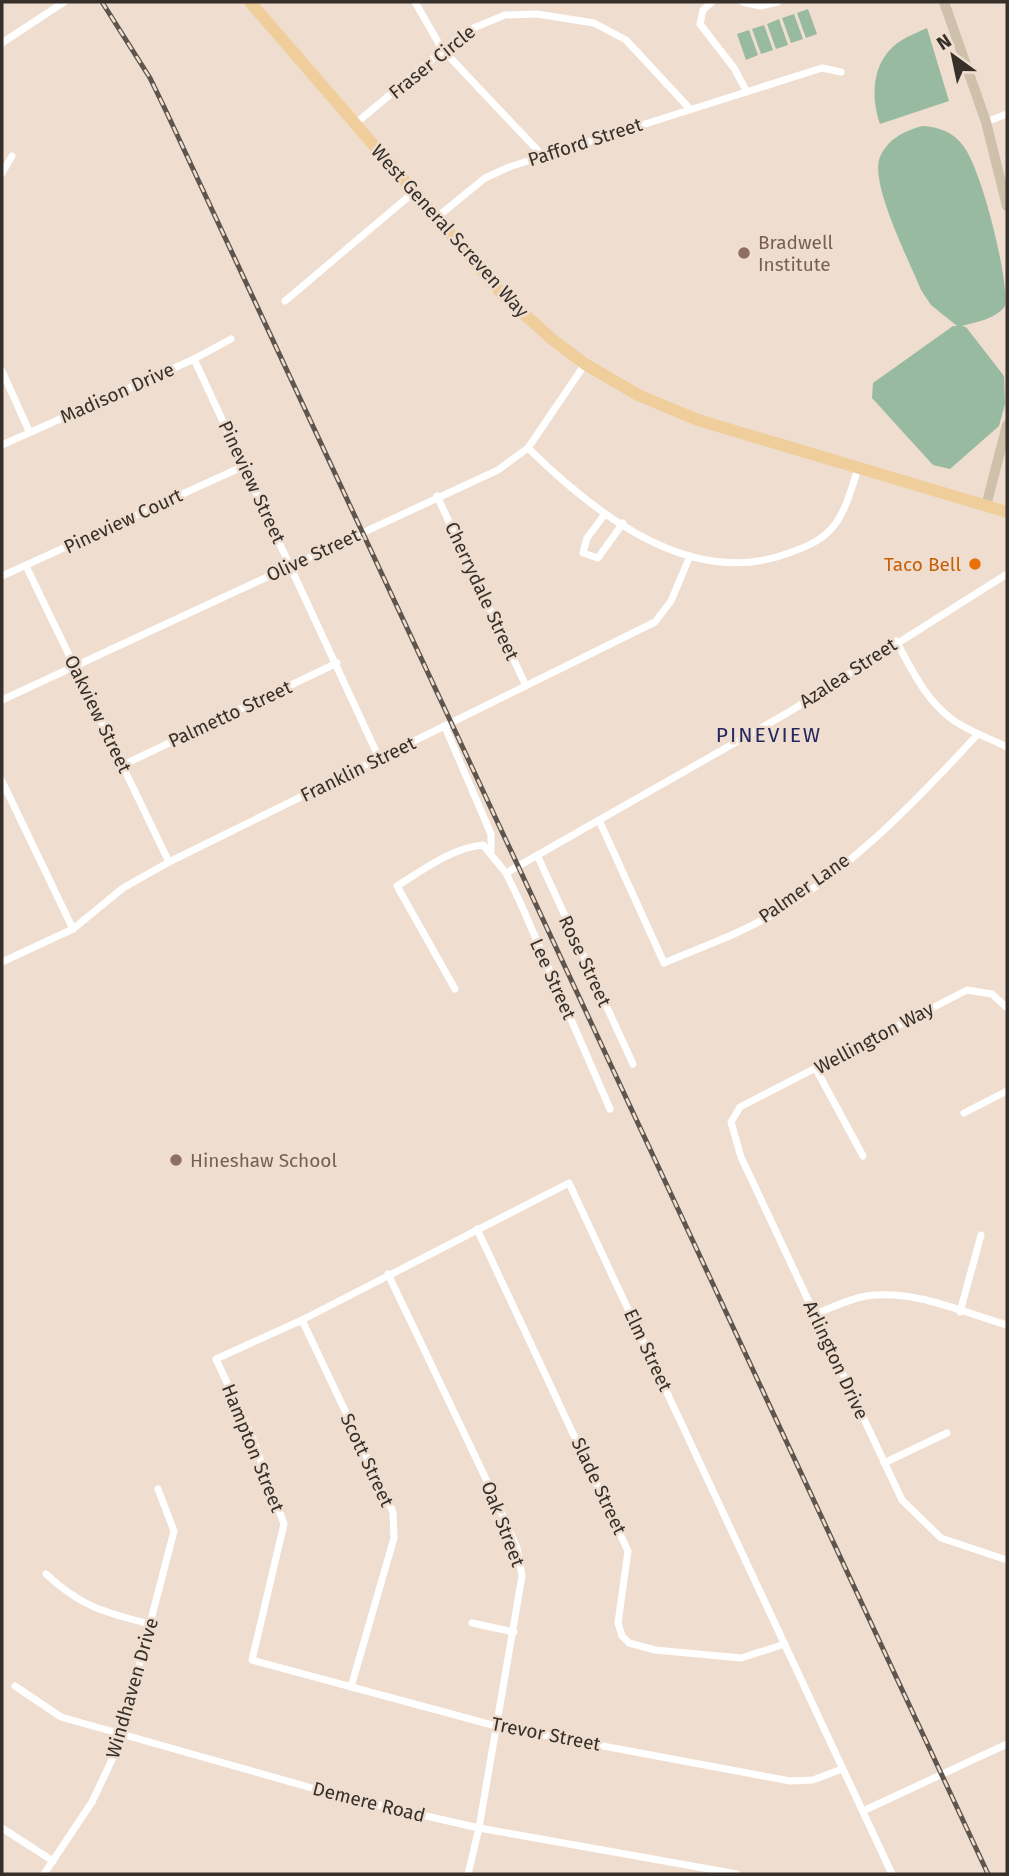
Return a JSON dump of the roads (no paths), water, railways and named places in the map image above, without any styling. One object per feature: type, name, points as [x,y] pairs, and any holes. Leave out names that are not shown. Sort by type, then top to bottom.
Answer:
[{"type":"main road","name":"West General Screven Way","points":[[250,2],[505,297],[553,340],[585,363],[630,391],[684,415],[1007,512]]},
{"type":"street","points":[[2,43],[65,2]]},
{"type":"street","points":[[415,2],[442,50],[543,156]]},
{"type":"street","points":[[712,2],[703,10],[700,24],[734,68],[747,92]]},
{"type":"street","points":[[743,2],[760,6],[778,2]]},
{"type":"street","points":[[944,2],[986,122],[1007,206]]},
{"type":"street","name":"Fraser Circle","points":[[355,124],[466,31],[505,15],[537,14],[594,23],[626,40],[690,110]]},
{"type":"street","name":"Pafford Street","points":[[436,218],[485,178],[543,156],[822,68],[841,72]]},
{"type":"street","points":[[986,122],[1007,114]]},
{"type":"street","points":[[2,173],[12,156]]},
{"type":"street","points":[[285,300],[414,192]]},
{"type":"street","name":"Madison Drive","points":[[2,444],[194,359],[231,339]]},
{"type":"street","name":"Pineview Street","points":[[194,359],[379,758]]},
{"type":"street","name":"Olive Street","points":[[2,699],[498,470],[528,447],[585,363]]},
{"type":"street","points":[[2,371],[29,431]]},
{"type":"street","points":[[986,506],[1007,425]]},
{"type":"street","points":[[528,447],[570,489],[649,540],[690,556],[727,563],[750,563],[775,558],[810,544],[826,534],[838,520],[858,469]]},
{"type":"street","name":"Pineview Court","points":[[2,576],[244,466]]},
{"type":"street","name":"Cherrydale Street","points":[[437,496],[526,686]]},
{"type":"street","points":[[605,514],[587,538],[583,553],[598,558],[623,523]]},
{"type":"street","name":"Franklin Street","points":[[2,962],[73,929],[123,888],[169,862],[655,622],[671,601],[690,556]]},
{"type":"street","name":"Oakview Street","points":[[26,566],[169,862]]},
{"type":"street","name":"Azalea Street","points":[[506,873],[757,731],[1007,574]]},
{"type":"street","points":[[897,641],[915,675],[938,708],[978,734],[1007,747]]},
{"type":"street","name":"Palmetto Street","points":[[123,765],[337,663]]},
{"type":"street","name":"Lee Street","points":[[444,727],[491,834],[491,851],[506,873],[610,1109]]},
{"type":"street","name":"Palmer Lane","points":[[599,820],[664,963],[776,912],[824,878],[912,806],[978,734]]},
{"type":"street","points":[[2,781],[73,929]]},
{"type":"street","points":[[455,989],[397,886],[469,846],[483,845],[491,851]]},
{"type":"street","name":"Rose Street","points":[[537,857],[633,1064]]},
{"type":"street","name":"Wellington Way","points":[[740,1107],[967,990],[992,994],[1007,1008]]},
{"type":"street","points":[[816,1069],[863,1156]]},
{"type":"street","points":[[964,1113],[1007,1091]]},
{"type":"street","name":"Arlington Drive","points":[[740,1107],[731,1122],[741,1157],[902,1500],[941,1538],[1007,1560]]},
{"type":"street","name":"Elm Street","points":[[216,1359],[302,1320],[569,1183],[892,1874]]},
{"type":"street","name":"Slade Street","points":[[477,1229],[614,1515],[628,1551],[618,1623],[622,1636],[629,1643],[655,1650],[741,1658],[785,1644]]},
{"type":"street","points":[[960,1312],[981,1235]]},
{"type":"street","name":"Oak Street","points":[[388,1274],[517,1548],[523,1576],[480,1828],[468,1874]]},
{"type":"street","points":[[815,1314],[851,1300],[885,1296],[929,1300],[1007,1325]]},
{"type":"street","name":"Scott Street","points":[[302,1320],[393,1512],[394,1538],[351,1687]]},
{"type":"street","name":"Hampton Street","points":[[216,1359],[252,1437],[284,1524],[253,1660]]},
{"type":"street","points":[[884,1463],[947,1433]]},
{"type":"street","name":"Windhaven Drive","points":[[44,1874],[92,1802],[108,1770],[121,1732],[174,1531],[158,1489]]},
{"type":"street","points":[[46,1574],[69,1596],[88,1605],[150,1624]]},
{"type":"street","points":[[471,1623],[514,1632]]},
{"type":"street","name":"Trevor Street","points":[[253,1660],[496,1726],[790,1780],[813,1780],[842,1769]]},
{"type":"street","name":"Demere Road","points":[[15,1686],[61,1717],[347,1798],[480,1828],[737,1874]]},
{"type":"street","points":[[863,1811],[1007,1744]]},
{"type":"street","points":[[2,1828],[53,1861]]},
{"type":"railway","points":[[102,2],[150,78],[166,111],[988,1874]]},
{"type":"place","name":"Bradwell Institute","points":[[744,253]]},
{"type":"place","name":"Taco Bell","points":[[975,564]]},
{"type":"place","name":"Hineshaw School","points":[[176,1160]]},
{"type":"district","name":"PINEVIEW","points":[[769,735]]}]
